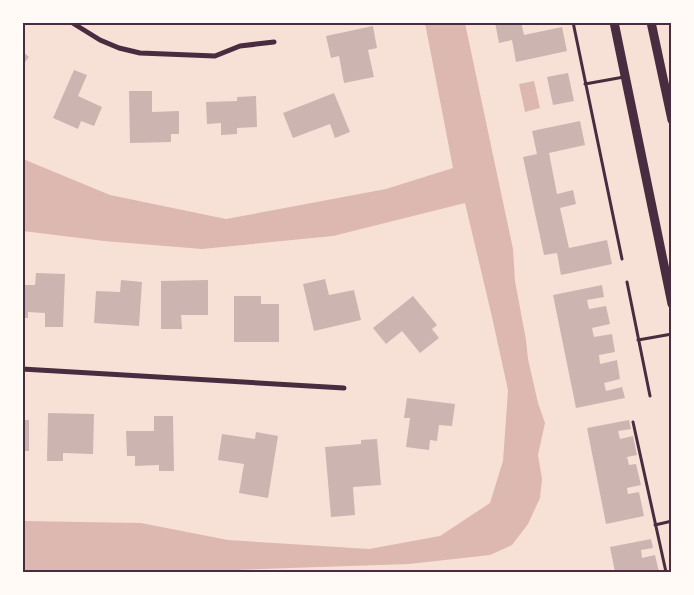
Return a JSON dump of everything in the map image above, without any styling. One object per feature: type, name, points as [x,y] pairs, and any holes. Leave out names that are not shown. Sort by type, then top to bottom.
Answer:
[{"type":"main road","points":[[614,22],[672,304]]},
{"type":"main road","points":[[651,22],[672,120]]},
{"type":"street","points":[[71,22],[100,40],[119,48],[140,53],[215,56],[240,46],[274,42]]},
{"type":"street","points":[[22,369],[344,388]]},
{"type":"lane","points":[[572,22],[622,259]]},
{"type":"lane","points":[[585,84],[625,77]]},
{"type":"lane","points":[[627,282],[650,396]]},
{"type":"lane","points":[[638,340],[672,334]]},
{"type":"lane","points":[[633,422],[666,572]]},
{"type":"lane","points":[[655,525],[672,521]]},
{"type":"shaded area","points":[[425,23],[465,23],[513,249],[515,281],[528,359],[538,403],[545,423],[538,455],[542,479],[540,498],[528,524],[512,545],[490,555],[409,564],[173,572],[23,572],[23,521],[141,523],[228,540],[369,549],[440,536],[490,503],[503,461],[508,390],[465,203],[333,236],[202,249],[104,241],[23,231],[23,159],[110,195],[226,219],[386,189],[453,168]]},
{"type":"shaded area","points":[[534,81],[540,108],[525,112],[519,84]]},
{"type":"building","points":[[495,22],[521,22],[524,35],[562,27],[567,51],[516,62],[512,40],[499,43]]},
{"type":"building","points":[[373,26],[377,48],[368,50],[374,77],[344,83],[339,56],[331,58],[326,36]]},
{"type":"building","points":[[22,51],[29,57],[22,66]]},
{"type":"building","points":[[74,70],[87,75],[78,96],[102,107],[94,126],[81,121],[78,129],[53,118]]},
{"type":"building","points":[[568,73],[574,101],[553,105],[547,77]]},
{"type":"building","points":[[129,91],[152,91],[152,112],[179,111],[179,134],[171,134],[171,142],[130,143]]},
{"type":"building","points":[[334,93],[350,132],[335,138],[330,124],[293,138],[283,113]]},
{"type":"building","points":[[256,96],[257,127],[237,128],[237,134],[221,135],[221,123],[207,124],[206,102],[237,101],[237,97]]},
{"type":"building","points":[[580,121],[585,145],[549,153],[557,194],[573,190],[576,204],[560,208],[569,248],[607,240],[612,264],[561,275],[557,253],[544,255],[523,157],[537,154],[532,131]]},
{"type":"building","points":[[36,273],[65,274],[63,327],[45,327],[45,313],[28,312],[28,318],[22,318],[22,285],[35,285]]},
{"type":"building","points":[[325,279],[329,295],[354,290],[361,320],[314,331],[303,284]]},
{"type":"building","points":[[121,280],[142,282],[139,326],[94,323],[96,291],[120,292]]},
{"type":"building","points":[[208,280],[208,315],[181,315],[182,329],[161,329],[161,281]]},
{"type":"building","points":[[602,285],[604,297],[587,300],[589,309],[606,306],[610,324],[592,328],[594,337],[612,334],[615,352],[599,355],[600,364],[617,360],[620,379],[604,383],[606,391],[622,387],[625,398],[576,408],[553,295]]},
{"type":"building","points":[[234,296],[261,296],[261,304],[279,304],[279,342],[234,342]]},
{"type":"building","points":[[413,296],[437,325],[432,329],[439,338],[420,353],[402,331],[386,344],[373,328]]},
{"type":"building","points":[[407,398],[455,404],[452,426],[439,425],[437,441],[430,440],[429,450],[406,447],[410,418],[404,418]]},
{"type":"building","points":[[48,413],[94,414],[93,454],[63,453],[63,461],[47,461]]},
{"type":"building","points":[[154,416],[173,416],[174,471],[159,471],[159,465],[135,466],[135,456],[127,456],[126,431],[154,431]]},
{"type":"building","points":[[22,420],[29,420],[29,451],[22,451]]},
{"type":"building","points":[[629,420],[631,429],[618,431],[620,439],[633,436],[637,455],[627,457],[629,465],[636,464],[641,485],[627,488],[628,494],[639,492],[644,516],[606,524],[587,428]]},
{"type":"building","points":[[256,432],[278,436],[268,498],[239,493],[244,464],[218,460],[222,434],[255,439]]},
{"type":"building","points":[[377,439],[381,485],[353,487],[355,515],[331,517],[325,447],[361,444],[361,440]]},
{"type":"building","points":[[651,539],[653,548],[641,550],[642,558],[655,555],[659,572],[615,572],[610,547]]}]
